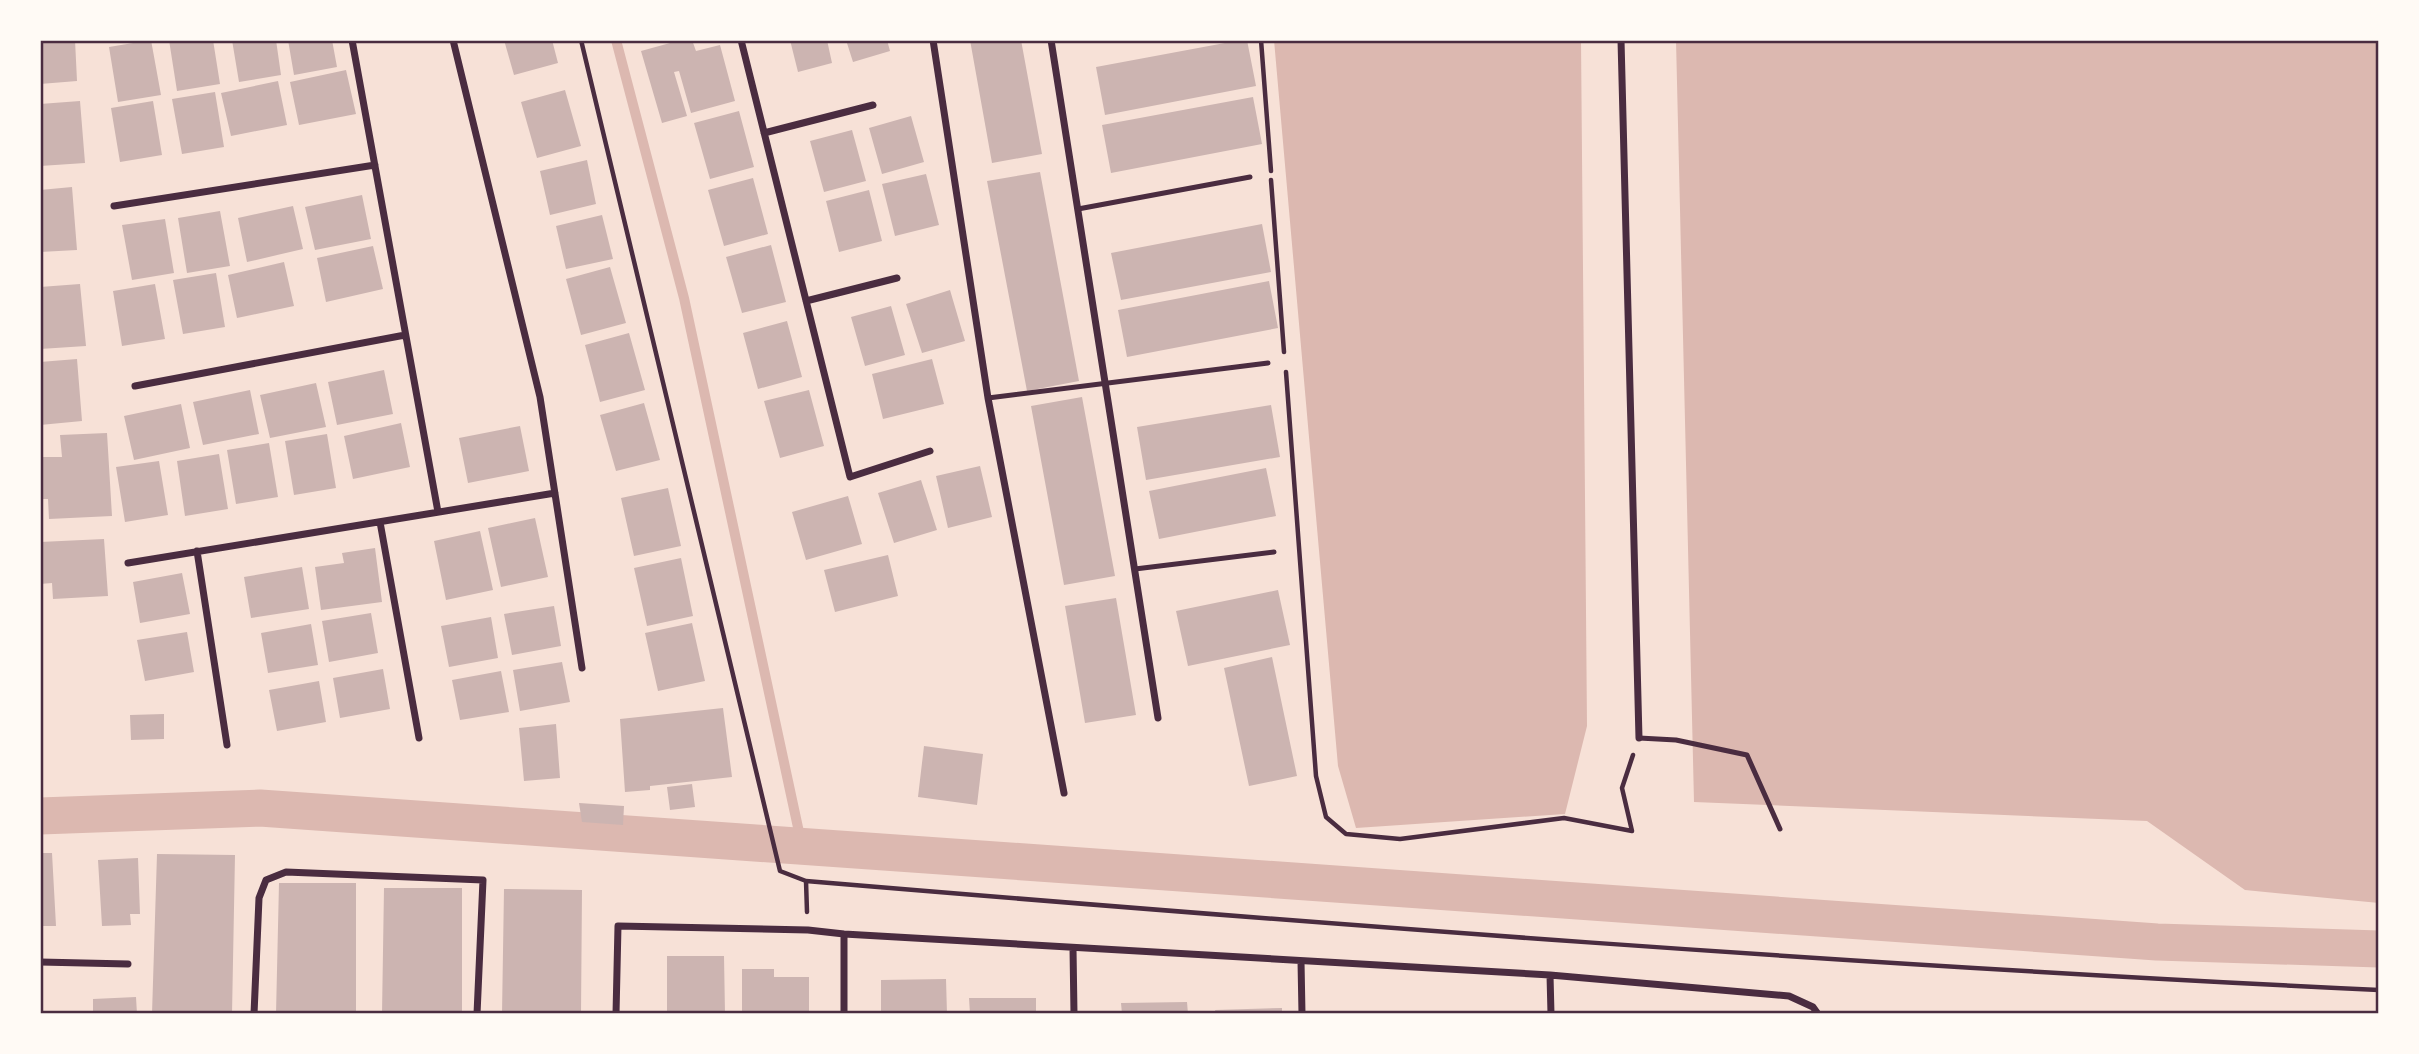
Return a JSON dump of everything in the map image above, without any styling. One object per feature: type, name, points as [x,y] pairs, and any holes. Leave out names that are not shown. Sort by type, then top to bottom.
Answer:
[{"type":"street","points":[[352,40],[438,512]]},
{"type":"street","points":[[453,40],[540,397],[582,668]]},
{"type":"street","points":[[741,40],[850,477],[930,451]]},
{"type":"street","points":[[933,40],[988,398],[1064,793]]},
{"type":"street","points":[[1051,40],[1158,718]]},
{"type":"street","points":[[1621,40],[1639,738]]},
{"type":"street","points":[[764,133],[873,105]]},
{"type":"street","points":[[114,206],[375,165]]},
{"type":"street","points":[[806,301],[897,278]]},
{"type":"street","points":[[135,386],[405,335]]},
{"type":"street","points":[[128,563],[555,493]]},
{"type":"street","points":[[380,522],[419,738]]},
{"type":"street","points":[[197,551],[228,745]]},
{"type":"street","points":[[254,1014],[259,898],[267,880],[286,872],[483,880],[477,1014]]},
{"type":"street","points":[[616,1014],[618,926],[808,930],[1550,975],[1789,996],[1813,1007],[1818,1014]]},
{"type":"street","points":[[844,934],[844,1014]]},
{"type":"street","points":[[1073,947],[1074,1014]]},
{"type":"street","points":[[1301,961],[1302,1014]]},
{"type":"street","points":[[40,962],[128,964]]},
{"type":"street","points":[[1550,975],[1551,1014]]},
{"type":"lane","points":[[1078,209],[1250,177]]},
{"type":"lane","points":[[988,398],[1268,363]]},
{"type":"lane","points":[[1135,569],[1274,552]]},
{"type":"lane","points":[[1639,738],[1676,740],[1747,755],[1780,829]]},
{"type":"path","points":[[581,40],[780,871],[806,881],[1395,930],[2119,977],[2379,990]]},
{"type":"path","points":[[1261,40],[1316,776],[1326,817],[1346,834],[1400,839],[1564,818],[1632,831],[1622,788],[1639,738]]},
{"type":"path","points":[[806,881],[808,930]]},
{"type":"shaded area","points":[[1274,40],[1581,40],[1587,726],[1565,814],[1356,828],[1338,766]]},
{"type":"shaded area","points":[[1676,40],[2379,40],[2379,903],[2245,890],[2147,821],[1694,802]]},
{"type":"building","points":[[40,40],[75,40],[77,81],[40,84]]},
{"type":"building","points":[[151,40],[161,95],[118,102],[109,47]]},
{"type":"building","points":[[169,40],[213,40],[220,84],[177,91]]},
{"type":"building","points":[[232,40],[276,40],[281,75],[239,82]]},
{"type":"building","points":[[288,40],[332,40],[337,67],[294,75]]},
{"type":"building","points":[[504,40],[552,40],[558,63],[514,75]]},
{"type":"building","points":[[681,40],[692,40],[696,51],[720,45],[735,101],[691,113],[679,71],[674,72],[687,116],[662,123],[641,51]]},
{"type":"building","points":[[790,40],[827,40],[832,63],[798,72]]},
{"type":"building","points":[[846,40],[887,40],[890,51],[853,62]]},
{"type":"building","points":[[970,40],[1021,40],[1042,154],[992,163]]},
{"type":"building","points":[[1247,40],[1256,86],[1105,115],[1096,67]]},
{"type":"building","points":[[346,70],[356,114],[299,125],[290,82]]},
{"type":"building","points":[[278,81],[287,125],[231,136],[221,93]]},
{"type":"building","points":[[565,90],[581,146],[537,158],[521,102]]},
{"type":"building","points":[[215,92],[224,147],[182,154],[172,99]]},
{"type":"building","points":[[1253,97],[1262,144],[1111,173],[1102,125]]},
{"type":"building","points":[[80,101],[85,163],[40,166],[40,104]]},
{"type":"building","points":[[153,101],[162,155],[120,162],[111,108]]},
{"type":"building","points":[[739,111],[754,167],[710,179],[694,123]]},
{"type":"building","points":[[911,116],[924,162],[882,174],[869,128]]},
{"type":"building","points":[[852,130],[866,181],[824,192],[810,141]]},
{"type":"building","points":[[587,160],[596,204],[550,215],[540,171]]},
{"type":"building","points":[[1040,172],[1079,381],[1027,391],[987,181]]},
{"type":"building","points":[[926,174],[939,225],[895,236],[882,184]]},
{"type":"building","points":[[753,178],[768,234],[724,246],[708,190]]},
{"type":"building","points":[[72,187],[77,250],[40,252],[40,190]]},
{"type":"building","points":[[869,190],[882,241],[839,252],[826,201]]},
{"type":"building","points":[[362,195],[371,239],[315,250],[305,207]]},
{"type":"building","points":[[293,206],[303,249],[247,262],[238,218]]},
{"type":"building","points":[[220,211],[230,266],[187,273],[178,218]]},
{"type":"building","points":[[602,215],[613,259],[566,269],[556,226]]},
{"type":"building","points":[[165,219],[174,273],[132,280],[122,225]]},
{"type":"building","points":[[1262,224],[1271,272],[1121,300],[1111,253]]},
{"type":"building","points":[[771,245],[786,302],[742,313],[726,257]]},
{"type":"building","points":[[373,246],[383,289],[326,302],[317,258]]},
{"type":"building","points":[[284,262],[294,306],[237,318],[228,275]]},
{"type":"building","points":[[610,267],[626,323],[581,335],[566,279]]},
{"type":"building","points":[[216,273],[225,327],[183,334],[173,280]]},
{"type":"building","points":[[1269,281],[1278,328],[1127,357],[1118,310]]},
{"type":"building","points":[[80,284],[86,346],[40,349],[40,287]]},
{"type":"building","points":[[155,284],[165,339],[122,346],[113,291]]},
{"type":"building","points":[[950,290],[965,341],[922,353],[906,304]]},
{"type":"building","points":[[891,306],[905,355],[865,366],[851,317]]},
{"type":"building","points":[[787,321],[802,377],[758,389],[743,333]]},
{"type":"building","points":[[629,333],[645,390],[600,402],[585,345]]},
{"type":"building","points":[[77,359],[82,421],[40,425],[40,362]]},
{"type":"building","points":[[932,359],[944,404],[883,419],[872,374]]},
{"type":"building","points":[[384,370],[393,414],[337,425],[328,382]]},
{"type":"building","points":[[316,383],[326,427],[270,438],[260,395]]},
{"type":"building","points":[[250,390],[259,434],[203,445],[193,402]]},
{"type":"building","points":[[809,390],[824,446],[780,458],[764,401]]},
{"type":"building","points":[[1082,397],[1115,576],[1064,585],[1031,406]]},
{"type":"building","points":[[644,403],[660,460],[616,471],[600,415]]},
{"type":"building","points":[[181,404],[190,448],[134,460],[124,416]]},
{"type":"building","points":[[1271,405],[1280,457],[1146,480],[1137,427]]},
{"type":"building","points":[[401,423],[410,467],[353,479],[344,436]]},
{"type":"building","points":[[520,426],[529,471],[468,483],[459,438]]},
{"type":"building","points":[[107,433],[112,516],[49,519],[48,499],[40,499],[40,457],[62,457],[60,435]]},
{"type":"building","points":[[327,434],[336,488],[294,495],[285,441]]},
{"type":"building","points":[[269,443],[278,497],[236,504],[227,450]]},
{"type":"building","points":[[219,454],[228,509],[185,516],[177,461]]},
{"type":"building","points":[[159,461],[168,515],[125,522],[116,467]]},
{"type":"building","points":[[980,466],[992,517],[948,528],[936,476]]},
{"type":"building","points":[[1266,468],[1276,516],[1159,539],[1149,491]]},
{"type":"building","points":[[921,480],[937,530],[894,543],[878,493]]},
{"type":"building","points":[[668,488],[681,546],[634,556],[621,498]]},
{"type":"building","points":[[848,496],[862,544],[806,560],[792,512]]},
{"type":"building","points":[[535,518],[548,577],[501,587],[488,528]]},
{"type":"building","points":[[480,531],[493,590],[446,600],[434,541]]},
{"type":"building","points":[[104,539],[108,596],[53,599],[52,583],[40,584],[40,542]]},
{"type":"building","points":[[375,548],[382,602],[321,610],[315,567],[344,563],[342,553]]},
{"type":"building","points":[[888,555],[898,596],[835,612],[824,570]]},
{"type":"building","points":[[681,558],[693,616],[647,626],[634,568]]},
{"type":"building","points":[[302,567],[309,609],[251,618],[244,577]]},
{"type":"building","points":[[182,573],[190,614],[140,623],[133,582]]},
{"type":"building","points":[[1278,590],[1290,645],[1188,666],[1176,611]]},
{"type":"building","points":[[1116,598],[1136,715],[1085,723],[1065,606]]},
{"type":"building","points":[[554,606],[561,646],[512,655],[504,614]]},
{"type":"building","points":[[371,613],[378,653],[329,662],[322,621]]},
{"type":"building","points":[[491,617],[498,658],[449,667],[441,626]]},
{"type":"building","points":[[692,623],[705,681],[658,691],[645,633]]},
{"type":"building","points":[[311,624],[318,665],[268,673],[261,633]]},
{"type":"building","points":[[187,632],[194,672],[145,681],[137,640]]},
{"type":"building","points":[[1272,657],[1297,776],[1249,786],[1224,668]]},
{"type":"building","points":[[562,662],[570,702],[520,711],[513,670]]},
{"type":"building","points":[[383,669],[390,709],[340,718],[333,678]]},
{"type":"building","points":[[501,671],[509,712],[460,720],[452,680]]},
{"type":"building","points":[[319,681],[326,722],[277,731],[269,690]]},
{"type":"building","points":[[723,708],[732,777],[650,786],[650,790],[625,792],[620,719]]},
{"type":"building","points":[[164,714],[164,739],[131,740],[130,715]]},
{"type":"building","points":[[556,724],[560,778],[524,781],[519,728]]},
{"type":"building","points":[[924,746],[983,754],[977,805],[918,797]]},
{"type":"building","points":[[692,784],[695,807],[670,810],[667,787]]},
{"type":"building","points":[[579,803],[624,806],[623,825],[582,822]]},
{"type":"building","points":[[40,853],[52,853],[56,926],[40,926]]},
{"type":"building","points":[[157,854],[235,855],[232,1014],[152,1014]]},
{"type":"building","points":[[138,858],[140,914],[130,914],[131,925],[102,926],[98,860]]},
{"type":"building","points":[[279,883],[356,883],[356,1014],[276,1014]]},
{"type":"building","points":[[384,888],[462,888],[462,1014],[382,1014]]},
{"type":"building","points":[[504,889],[582,890],[581,1014],[502,1014]]},
{"type":"building","points":[[667,956],[724,956],[725,1014],[667,1014]]},
{"type":"building","points":[[742,969],[774,969],[774,977],[809,977],[809,1014],[742,1014]]},
{"type":"building","points":[[946,979],[947,1014],[881,1014],[881,980]]},
{"type":"building","points":[[136,997],[137,1014],[93,1014],[93,999]]},
{"type":"building","points":[[969,998],[1036,998],[1036,1014],[970,1014]]},
{"type":"building","points":[[1187,1002],[1188,1014],[1122,1014],[1121,1003]]},
{"type":"building","points":[[1282,1008],[1282,1014],[1216,1014],[1215,1010]]},
{"type":"waterway","points":[[616,40],[684,298],[802,846]]},
{"type":"waterway","points":[[40,816],[260,808],[2157,942],[2379,949]]}]
